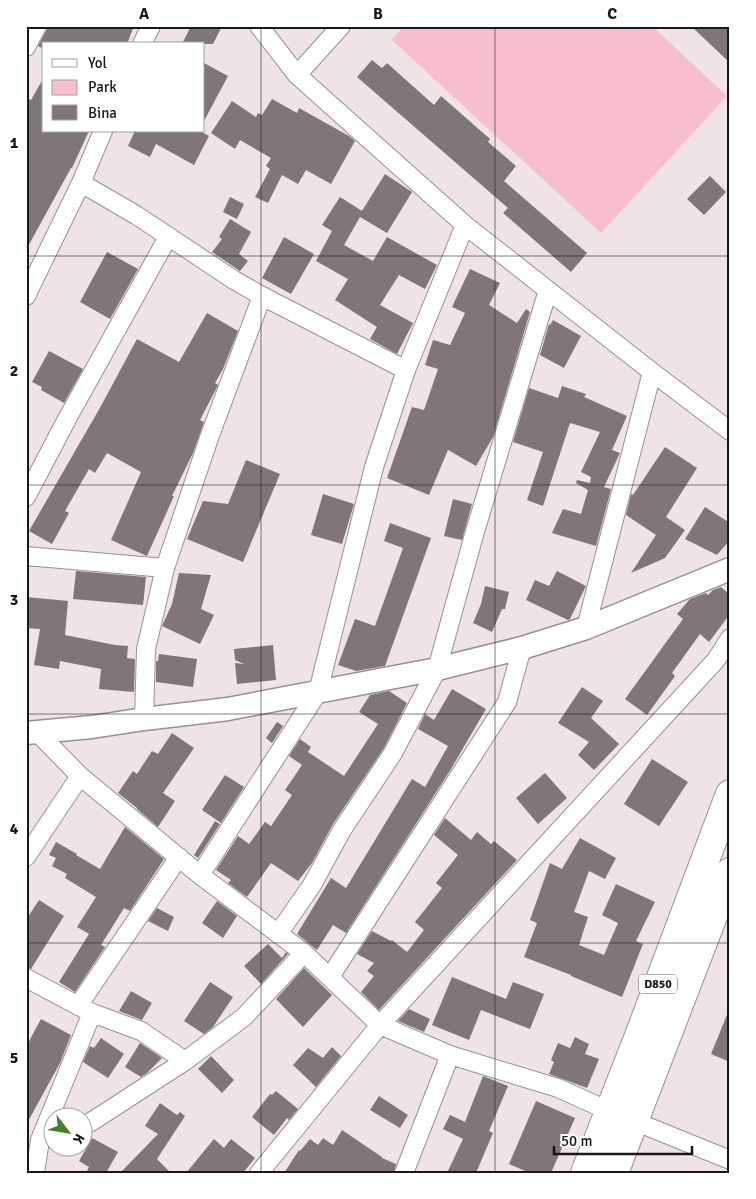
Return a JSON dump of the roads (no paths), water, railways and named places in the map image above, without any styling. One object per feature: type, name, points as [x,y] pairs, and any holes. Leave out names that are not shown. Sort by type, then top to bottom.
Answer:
[{"type":"highway","name":"D850","points":[[585,1173],[730,794]]},
{"type":"highway","name":"D850","points":[[614,1173],[730,872]]},
{"type":"street","points":[[26,47],[37,26]]},
{"type":"street","points":[[143,42],[151,26]]},
{"type":"street","points":[[259,26],[297,75],[465,225],[730,431]]},
{"type":"street","points":[[297,75],[341,26]]},
{"type":"street","points":[[26,296],[81,183],[103,132]]},
{"type":"street","points":[[81,183],[136,215],[262,296],[406,370]]},
{"type":"street","points":[[200,875],[318,692],[374,467],[406,370],[465,225]]},
{"type":"street","points":[[26,497],[168,237]]},
{"type":"street","points":[[278,934],[312,885],[342,830],[393,753],[437,669],[474,534],[548,290]]},
{"type":"street","points":[[144,719],[146,648],[165,568],[209,438],[262,296]]},
{"type":"street","points":[[586,628],[652,372]]},
{"type":"street","points":[[26,556],[165,568]]},
{"type":"street","points":[[31,733],[92,728],[144,719],[228,709],[437,669],[522,648],[586,628],[730,569]]},
{"type":"street","points":[[258,1173],[380,1025],[716,660],[730,638]]},
{"type":"street","points":[[330,977],[507,702],[522,648]]},
{"type":"street","points":[[31,733],[200,875],[304,953],[380,1025],[450,1055],[558,1088],[609,1111]]},
{"type":"street","points":[[26,857],[80,776]]},
{"type":"street","points":[[35,1173],[40,1136],[85,1010],[179,857]]},
{"type":"street","points":[[92,1121],[185,1061],[244,1017],[304,953]]},
{"type":"street","points":[[26,978],[85,1010],[141,1031],[185,1061]]},
{"type":"street","points":[[404,1173],[450,1055]]},
{"type":"street","points":[[634,1121],[730,1160]]}]
